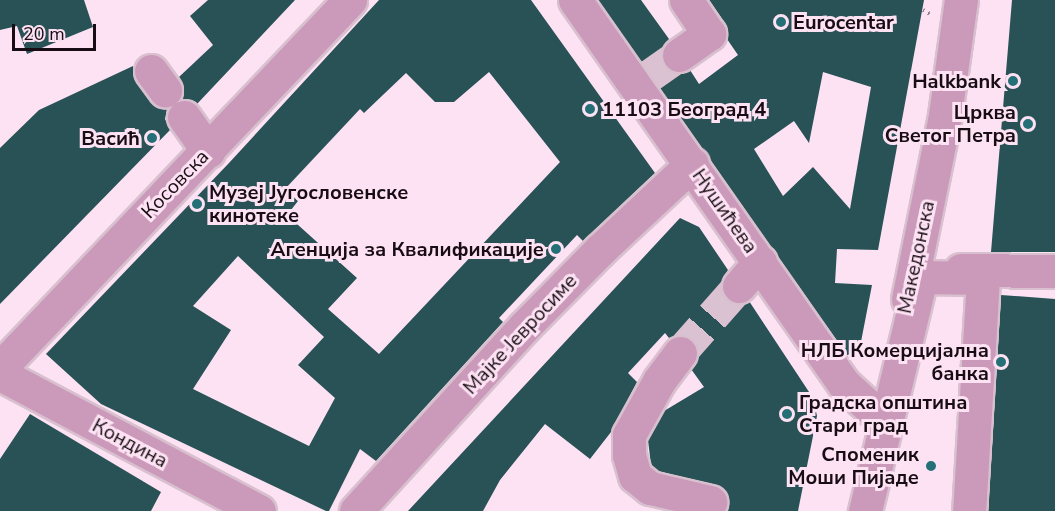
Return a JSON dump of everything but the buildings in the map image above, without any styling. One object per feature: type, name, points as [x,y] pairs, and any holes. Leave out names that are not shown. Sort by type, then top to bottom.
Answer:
[{"type":"street","name":"Косовска","points":[[0,368],[350,0]]},
{"type":"street","name":"Нушићева","points":[[574,0],[642,80],[692,164],[844,384],[880,417]]},
{"type":"street","points":[[679,55],[710,34],[686,0]]},
{"type":"street","name":"Македонска","points":[[855,511],[916,265],[945,115],[961,0]]},
{"type":"street","points":[[184,117],[208,151]]},
{"type":"street","name":"Мајке Јевросиме","points":[[356,511],[524,327],[600,250],[692,164]]},
{"type":"street","points":[[740,286],[760,262]]},
{"type":"street","points":[[916,265],[1053,266]]},
{"type":"street","points":[[865,511],[921,278],[983,278],[969,511]]},
{"type":"street","points":[[680,353],[659,381],[629,435],[629,455],[635,476],[650,488],[710,502]]},
{"type":"street","name":"Кондина","points":[[0,374],[259,511]]},
{"type":"path","points":[[991,146],[1000,146]]},
{"type":"tunnel","points":[[649,76],[679,55]]},
{"type":"tunnel","points":[[680,353],[739,286]]},
{"type":"place","name":"Eurocentar","points":[[781,22]]},
{"type":"place","name":"Halkbank","points":[[1013,81]]},
{"type":"place","name":"11103 Београд 4","points":[[590,109]]},
{"type":"place","name":"Црква Светог Петра","points":[[1028,124]]},
{"type":"place","name":"Васић","points":[[152,138]]},
{"type":"place","name":"Музеј Југословенске кинотеке","points":[[197,204]]},
{"type":"place","name":"Агенција за Квалификације","points":[[556,249]]},
{"type":"place","name":"НЛБ Комерцијална банка","points":[[1001,362]]},
{"type":"place","name":"Градска општина Стари град","points":[[787,414]]},
{"type":"place","name":"Споменик Моши Пијаде","points":[[931,466]]}]
